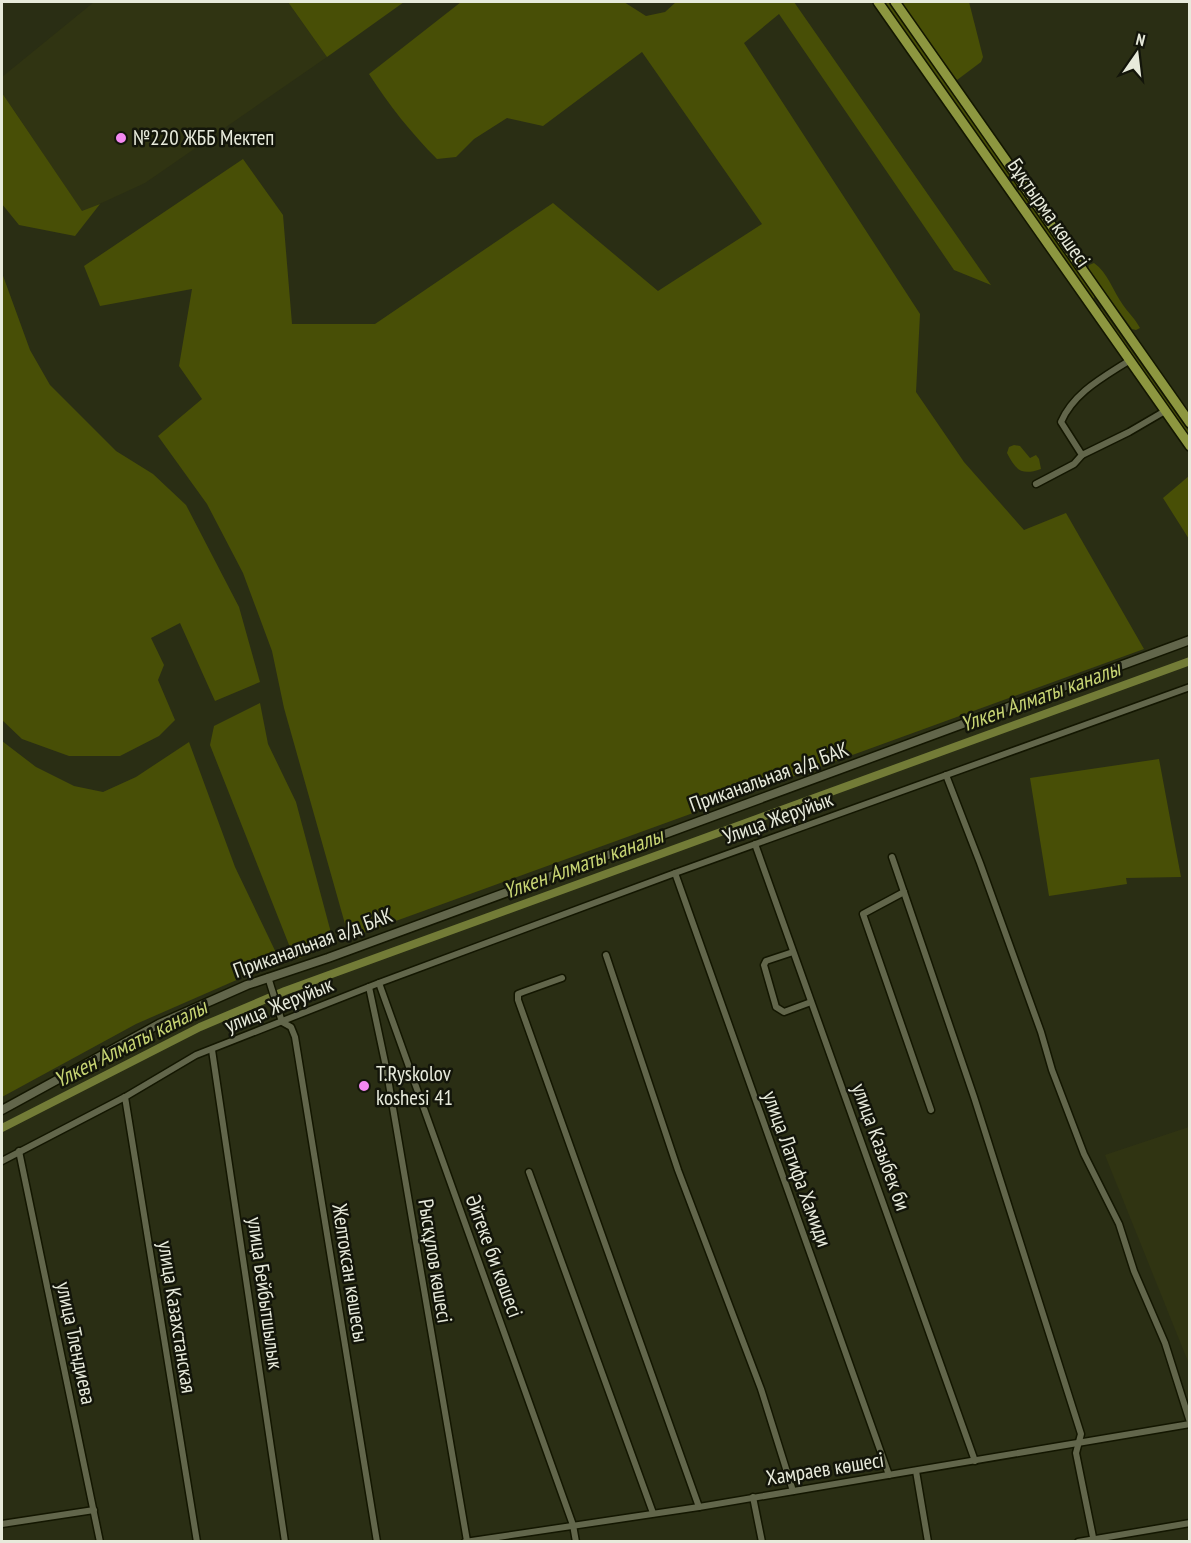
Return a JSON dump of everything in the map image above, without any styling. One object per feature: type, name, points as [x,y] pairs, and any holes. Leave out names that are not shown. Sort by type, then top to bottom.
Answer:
[{"type":"main road","name":"Бұқтырма көшесі","points":[[878,2],[1190,446]]},
{"type":"main road","name":"Бұқтырма көшесі","points":[[895,2],[1190,423]]},
{"type":"main road","points":[[1093,307],[1104,300]]},
{"type":"street","points":[[1082,455],[1062,425],[1064,416],[1075,400],[1090,386],[1130,360]]},
{"type":"street","points":[[1036,484],[1074,464],[1082,455],[1165,411]]},
{"type":"street","name":"Приканальная а/д БАК","points":[[2,1110],[159,1024],[247,984],[337,954],[1190,640]]},
{"type":"street","name":"Улица Жеруйык","points":[[378,983],[1190,687]]},
{"type":"street","points":[[946,775],[980,863],[1041,1032],[1052,1070],[1084,1154],[1119,1224],[1134,1271],[1165,1343],[1190,1423]]},
{"type":"street","name":"улица Казыбек би","points":[[755,844],[975,1461]]},
{"type":"street","points":[[892,857],[974,1097],[1081,1434],[1076,1453],[1094,1540]]},
{"type":"street","name":"улица Латифа Хамиди","points":[[675,873],[889,1475]]},
{"type":"street","points":[[904,892],[863,914],[930,1110]]},
{"type":"street","points":[[793,952],[766,961],[764,965],[776,1006],[784,1012],[812,1002]]},
{"type":"street","points":[[606,955],[678,1170],[761,1389],[793,1491]]},
{"type":"street","name":"Желтоксан көшесы","points":[[268,977],[281,1018],[291,1027],[295,1037],[376,1542]]},
{"type":"street","points":[[562,978],[518,994],[518,1000],[699,1507]]},
{"type":"street","name":"улица Жеруйык","points":[[2,1161],[125,1097],[196,1055],[212,1050],[281,1018],[378,983]]},
{"type":"street","name":"Әйтеке би көшесі","points":[[378,983],[573,1525],[576,1542]]},
{"type":"street","name":"Рысқұлов көшесі","points":[[369,987],[392,1099],[466,1541]]},
{"type":"street","name":"улица Бейбытшылык","points":[[212,1050],[285,1542]]},
{"type":"street","name":"улица Казахстанская","points":[[125,1097],[196,1542]]},
{"type":"street","name":"улица Тлендиева","points":[[19,1151],[100,1542]]},
{"type":"street","points":[[529,1172],[653,1513]]},
{"type":"street","name":"Хамраев көшесі","points":[[466,1541],[699,1507],[1190,1423]]},
{"type":"street","points":[[916,1471],[928,1542]]},
{"type":"street","points":[[753,1497],[762,1542]]},
{"type":"street","points":[[2,1524],[94,1510]]},
{"type":"street","points":[[1078,1542],[1190,1523]]},
{"type":"shaded area","name":"№220 ЖББ Мектеп","points":[[94,2],[288,2],[327,57],[145,183],[82,212],[2,93],[2,77]]},
{"type":"shaded area","points":[[1190,1127],[1189,1364],[1105,1155]]},
{"type":"green space","points":[[288,2],[404,2],[327,57]]},
{"type":"green space","points":[[461,2],[624,2],[646,16],[665,12],[676,2],[794,2],[991,285],[954,270],[779,14],[744,43],[920,314],[916,392],[964,462],[1024,530],[1066,513],[1144,649],[349,938],[284,708],[272,651],[243,573],[207,504],[158,436],[202,399],[179,366],[192,289],[100,306],[84,266],[243,159],[283,215],[292,324],[375,324],[553,203],[658,291],[762,224],[642,52],[543,126],[507,118],[474,139],[456,157],[437,159],[384,97],[369,74]]},
{"type":"green space","points":[[883,2],[889,2],[1094,299],[1090,298]]},
{"type":"green space","points":[[905,2],[969,2],[983,57],[981,62],[957,80],[902,4]]},
{"type":"green space","points":[[2,93],[82,211],[100,204],[75,236],[19,225],[2,204]]},
{"type":"green space","points":[[1094,263],[1107,277],[1140,328],[1132,329],[1088,269],[1089,265]]},
{"type":"green space","points":[[2,273],[30,350],[50,385],[116,451],[153,474],[186,505],[239,607],[260,682],[215,701],[180,623],[151,638],[164,665],[158,680],[175,720],[159,736],[120,756],[69,756],[22,739],[2,720]]},
{"type":"green space","points":[[1101,308],[1189,432],[1189,440],[1100,312]]},
{"type":"green space","points":[[1020,446],[1030,458],[1036,455],[1041,469],[1029,472],[1016,467],[1007,453],[1009,447]]},
{"type":"green space","points":[[1189,476],[1189,539],[1163,498]]},
{"type":"green space","points":[[260,703],[268,744],[296,802],[334,944],[295,960],[210,745],[214,726]]},
{"type":"green space","points":[[2,741],[36,767],[74,786],[103,792],[136,777],[189,742],[235,867],[280,961],[136,1024],[2,1097]]},
{"type":"green space","points":[[1159,759],[1181,877],[1126,878],[1127,884],[1049,896],[1030,778]]},
{"type":"waterway","name":"Үлкен Алматы каналы","points":[[2,1128],[200,1027],[285,991],[1190,661]]},
{"type":"place","name":"№220 ЖББ Мектеп","points":[[121,138]]},
{"type":"place","name":"T.Ryskolov koshesi 41","points":[[364,1086]]}]
